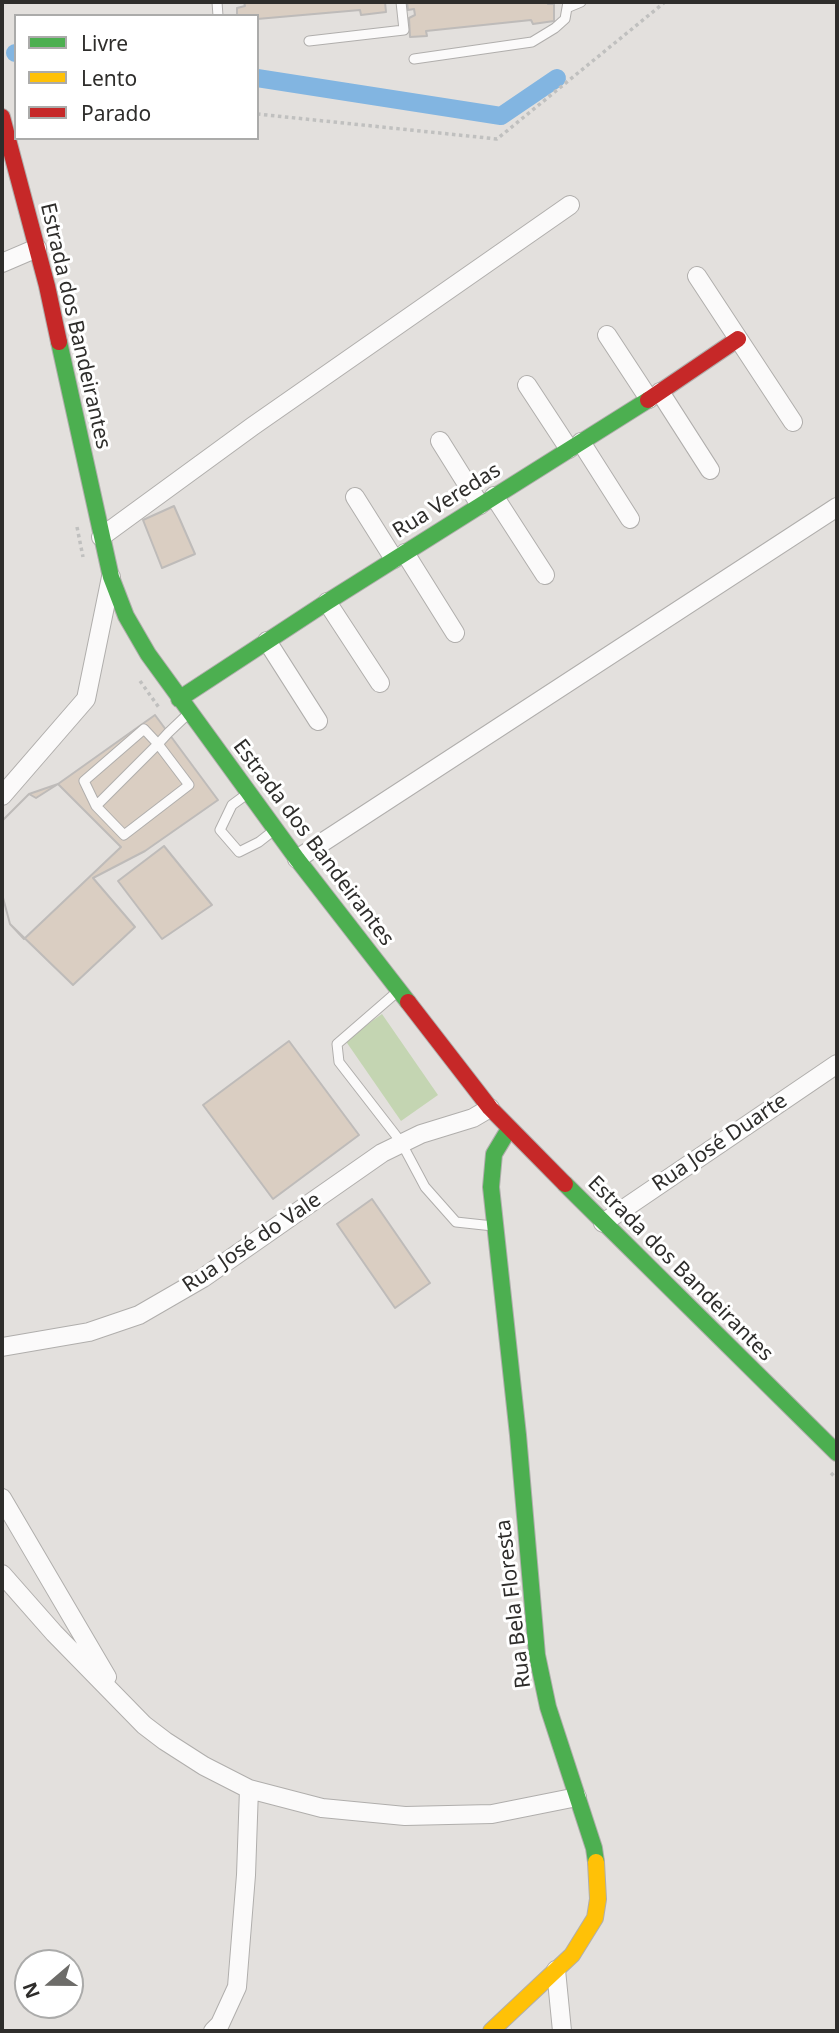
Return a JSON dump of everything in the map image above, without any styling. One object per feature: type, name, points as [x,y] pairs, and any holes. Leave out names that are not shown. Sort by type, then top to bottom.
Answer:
[{"type":"main road","name":"Estrada dos Bandeirantes","points":[[2,117],[47,286],[111,577],[118,598],[148,654],[275,830],[489,1108],[837,1453]]},
{"type":"main road","name":"Rua Veredas","points":[[179,699],[487,500],[655,396],[738,339]]},
{"type":"main road","name":"Rua Bela Floresta","points":[[491,2031],[572,1955],[595,1918],[598,1899],[594,1848],[548,1707],[537,1655],[491,1187],[494,1154],[509,1129]]},
{"type":"street","points":[[101,537],[253,426],[570,205]]},
{"type":"street","points":[[2,263],[37,248]]},
{"type":"street","points":[[697,276],[793,422]]},
{"type":"street","points":[[607,335],[710,470]]},
{"type":"street","points":[[527,384],[630,519]]},
{"type":"street","points":[[440,441],[545,575]]},
{"type":"street","points":[[355,497],[455,632]]},
{"type":"street","points":[[297,859],[837,507]]},
{"type":"street","points":[[2,796],[86,699],[111,577]]},
{"type":"street","points":[[327,602],[380,683]]},
{"type":"street","points":[[267,641],[318,721]]},
{"type":"street","name":"Rua José Duarte","points":[[603,1223],[837,1064]]},
{"type":"street","name":"Rua José do Vale","points":[[2,1348],[89,1332],[156,1307],[203,1278],[372,1160],[401,1143],[473,1118],[489,1108]]},
{"type":"street","points":[[2,1498],[80,1634],[126,1707]]},
{"type":"street","points":[[2,1574],[54,1633],[126,1707],[165,1741],[204,1766],[249,1789],[322,1808],[405,1816],[492,1814],[577,1797]]},
{"type":"street","points":[[213,2031],[237,1987],[246,1875],[249,1789]]},
{"type":"street","points":[[556,1970],[562,2031]]},
{"type":"lane","points":[[309,41],[404,30],[401,2]]},
{"type":"lane","points":[[414,59],[532,43],[565,19],[569,4],[581,2]]},
{"type":"lane","points":[[96,806],[190,713]]},
{"type":"lane","points":[[144,729],[189,785],[124,835],[96,806],[84,781],[144,729]]},
{"type":"lane","points":[[248,793],[232,805],[220,830],[239,852],[275,830]]},
{"type":"lane","points":[[398,991],[337,1045],[339,1062],[401,1143],[425,1187],[456,1222],[495,1226]]},
{"type":"path","points":[[259,114],[497,139],[665,2]]},
{"type":"green space","points":[[382,1014],[438,1095],[401,1121],[345,1040]]},
{"type":"building","points":[[244,2],[385,2],[386,12],[361,15],[360,10],[259,19],[259,14],[237,14],[237,8],[245,6]]},
{"type":"building","points":[[407,2],[547,2],[554,4],[554,21],[533,24],[531,20],[426,31],[427,36],[410,37],[409,18],[415,15],[414,9],[408,10]]},
{"type":"building","points":[[174,506],[195,554],[162,568],[143,520]]},
{"type":"building","points":[[155,715],[218,800],[145,851],[93,878],[135,927],[73,985],[10,924],[2,894],[2,821],[29,794],[58,784]]},
{"type":"building","points":[[58,784],[121,847],[24,939],[10,924],[2,894],[2,821],[29,794],[36,798]]},
{"type":"building","points":[[164,846],[212,905],[162,939],[118,881]]},
{"type":"building","points":[[289,1041],[359,1135],[273,1199],[203,1105]]},
{"type":"building","points":[[372,1199],[430,1283],[395,1308],[337,1224]]},
{"type":"waterway","points":[[259,78],[501,116],[557,78]]},
{"type":"traffic: fast","points":[[59,342],[111,577],[126,616],[148,654],[297,859],[408,1002]]},
{"type":"traffic: fast","points":[[179,699],[327,602],[648,400]]},
{"type":"traffic: fast","points":[[509,1129],[494,1154],[491,1187],[518,1435],[537,1655],[548,1707],[594,1848],[596,1862]]},
{"type":"traffic: fast","points":[[565,1184],[837,1453]]},
{"type":"traffic: slow","points":[[491,2031],[572,1955],[595,1918],[598,1899],[596,1862]]},
{"type":"traffic: jam","points":[[2,117],[47,286],[59,342]]},
{"type":"traffic: jam","points":[[648,400],[738,339]]},
{"type":"traffic: jam","points":[[408,1002],[490,1108],[565,1184]]}]
